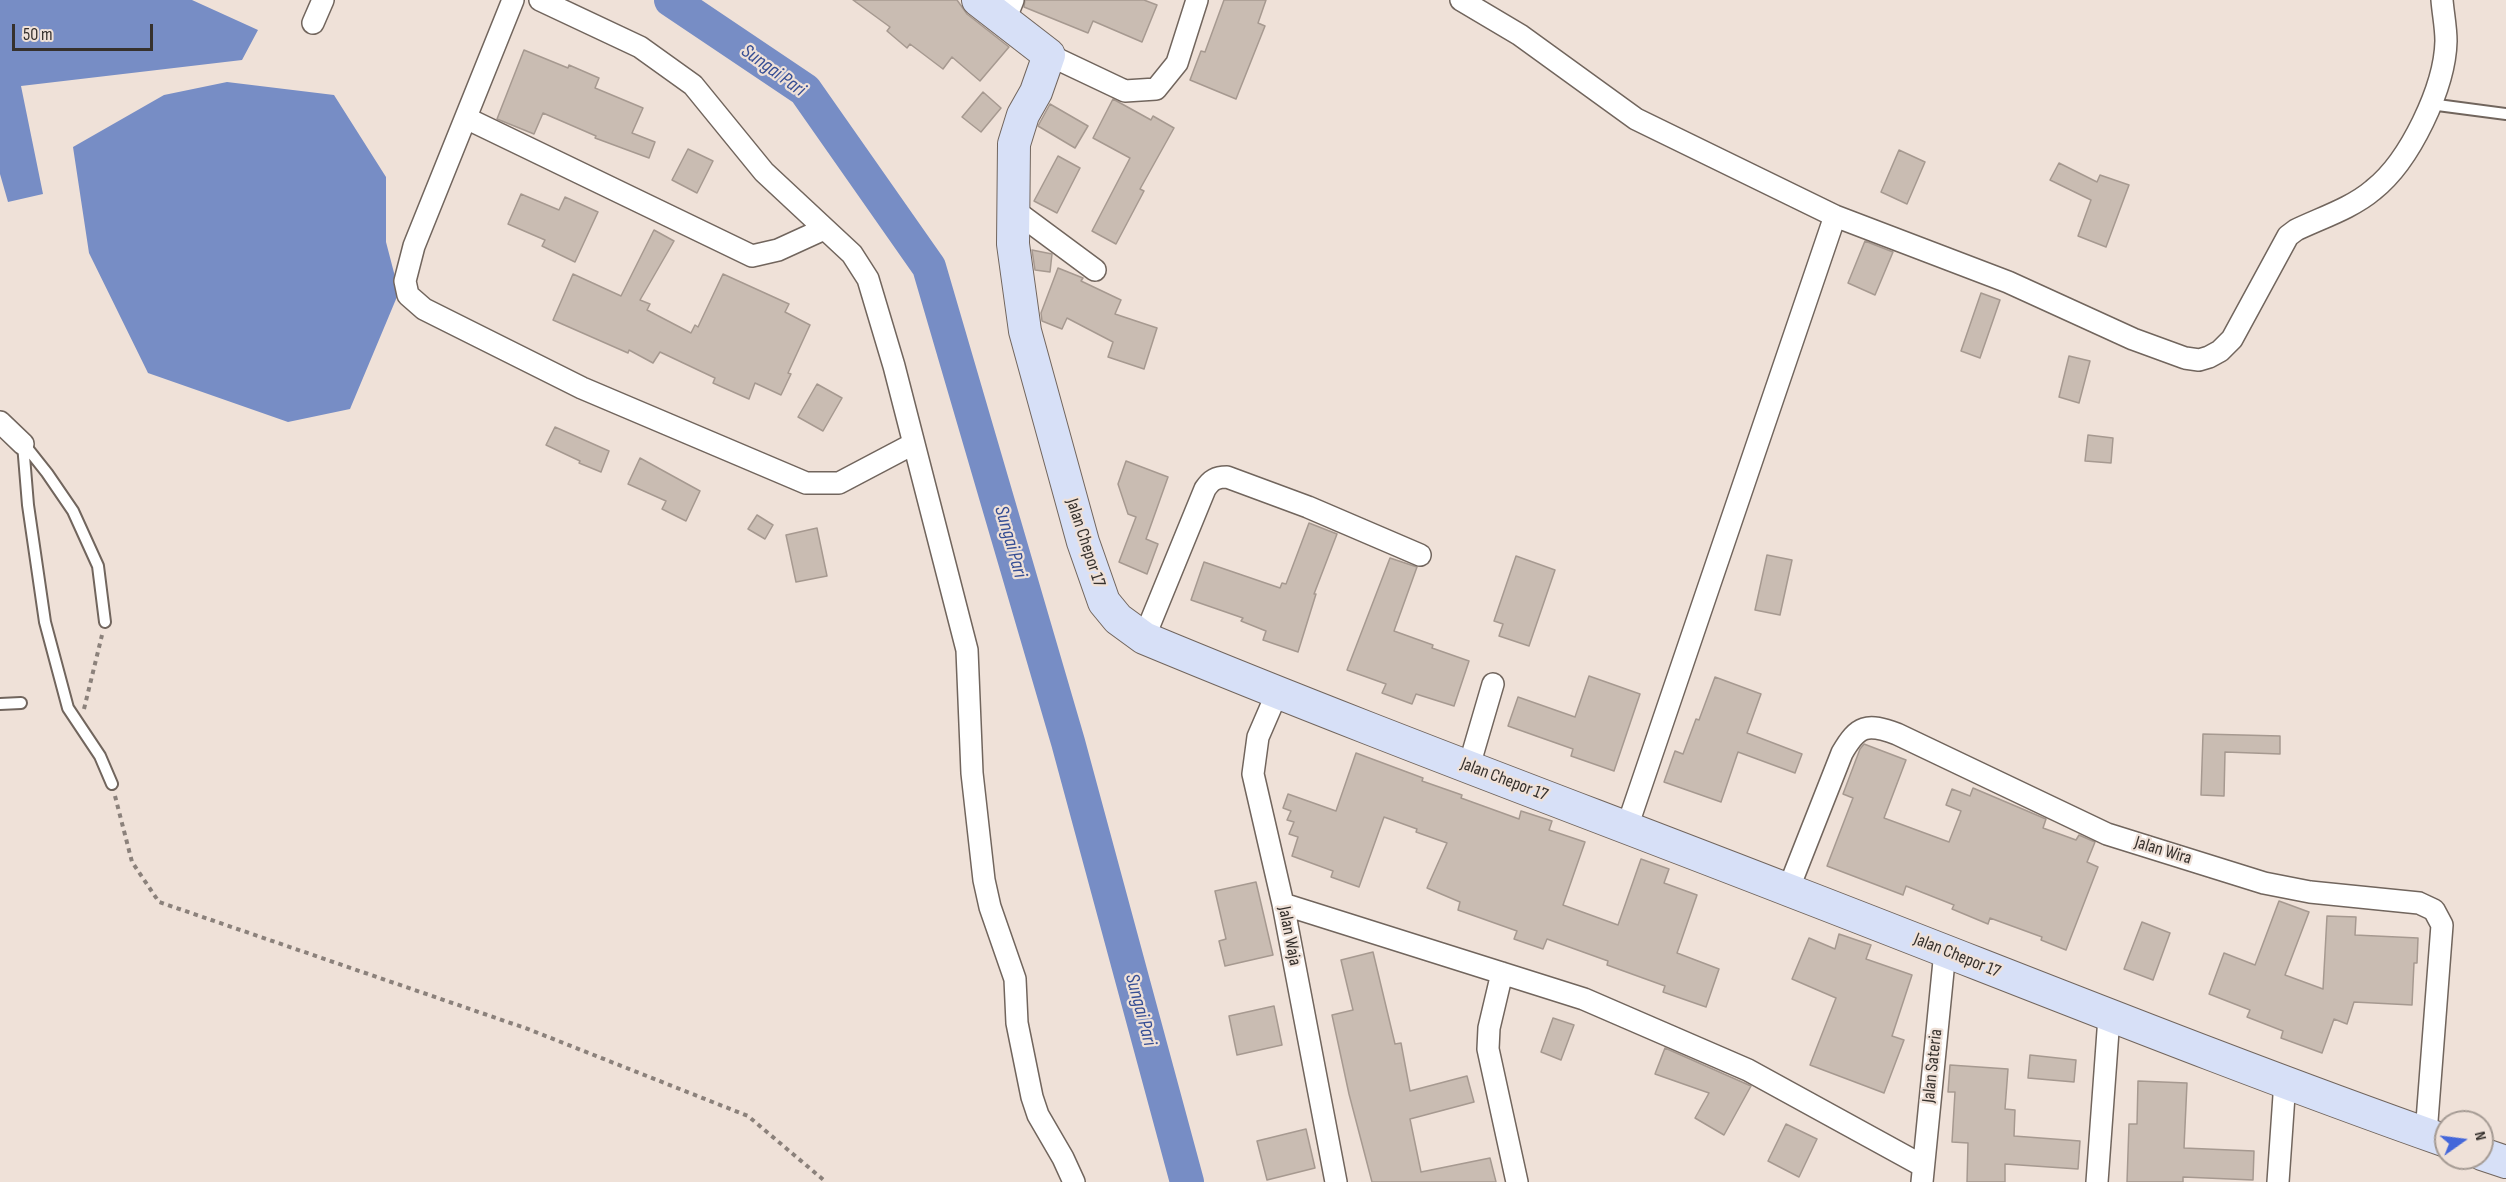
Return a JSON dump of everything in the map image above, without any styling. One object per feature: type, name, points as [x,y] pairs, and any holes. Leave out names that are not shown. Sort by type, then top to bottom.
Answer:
[{"type":"street","points":[[313,23],[323,0]]},
{"type":"street","points":[[513,0],[414,246],[405,281],[408,295],[424,309],[582,387],[806,483],[839,483],[912,444]]},
{"type":"street","points":[[540,0],[640,48],[693,85],[764,172],[852,254],[868,279],[887,339],[912,444],[967,650],[972,773],[986,890],[1015,979],[1017,1023],[1032,1097],[1038,1115],[1074,1182]]},
{"type":"street","points":[[978,0],[1009,10],[1049,55],[1125,91],[1156,88],[1177,63],[1197,0]]},
{"type":"street","points":[[1461,0],[1520,35],[1636,119],[1835,216],[2008,282],[2133,339],[2185,358],[2199,360],[2220,351],[2232,339],[2288,236],[2372,192],[2384,181],[2413,139],[2439,81],[2445,53],[2442,0]]},
{"type":"street","name":"Jalan Chepor 17","points":[[1049,55],[1036,92],[1017,133],[1013,157],[1015,270],[1025,331],[1083,542],[1104,602],[1128,629],[1144,638],[1277,693],[1627,827],[2109,1017],[2434,1137]]},
{"type":"street","points":[[466,118],[752,256],[778,250],[824,229]]},
{"type":"street","points":[[1014,210],[1095,270]]},
{"type":"street","points":[[1627,827],[1835,216]]},
{"type":"street","points":[[0,422],[23,444]]},
{"type":"street","points":[[1144,638],[1205,489],[1211,481],[1220,477],[1227,477],[1308,507],[1420,555]]},
{"type":"street","points":[[1469,766],[1493,684]]},
{"type":"street","name":"Jalan Waja","points":[[1277,693],[1258,737],[1253,774],[1283,904],[1336,1182]]},
{"type":"street","name":"Jalan Wira","points":[[1788,890],[1842,753],[1852,736],[1858,731],[1873,728],[1897,734],[2107,834],[2264,883],[2310,892],[2419,903],[2434,910],[2442,925],[2437,1110]]},
{"type":"street","points":[[1283,904],[1584,999],[1748,1070],[1922,1174]]},
{"type":"street","name":"Jalan Sateria","points":[[1922,1174],[1945,951]]},
{"type":"street","points":[[1502,973],[1489,1028],[1488,1049],[1517,1182]]},
{"type":"street","points":[[2097,1182],[2109,1017]]},
{"type":"street","points":[[2278,1182],[2285,1082]]},
{"type":"lane","points":[[2430,104],[2506,114]]},
{"type":"lane","points":[[23,444],[73,511],[98,566],[105,622]]},
{"type":"lane","points":[[23,444],[28,505],[45,622],[68,708],[100,756],[112,784]]},
{"type":"lane","points":[[0,704],[21,703]]},
{"type":"path","points":[[79,726],[105,622]]},
{"type":"path","points":[[112,784],[132,862],[159,902],[528,1029],[748,1116],[826,1182]]},
{"type":"water","points":[[0,0],[192,0],[258,30],[242,60],[21,86],[43,194],[8,202],[0,174]]},
{"type":"water","points":[[227,82],[334,95],[386,177],[386,242],[399,292],[350,409],[288,422],[148,373],[89,253],[73,147],[164,95]]},
{"type":"building","points":[[853,0],[957,0],[967,14],[1009,47],[980,81],[952,57],[943,69],[910,44],[907,48],[887,31],[890,27]]},
{"type":"building","points":[[1025,0],[1144,0],[1157,5],[1142,42],[1093,21],[1088,33],[1024,7]]},
{"type":"building","points":[[1224,0],[1266,0],[1258,23],[1265,26],[1236,99],[1190,80],[1201,51],[1205,52]]},
{"type":"building","points":[[524,50],[599,78],[595,88],[643,108],[632,133],[655,142],[649,158],[595,138],[596,136],[543,113],[534,134],[497,119]]},
{"type":"building","points":[[983,92],[1001,108],[981,132],[962,117]]},
{"type":"building","points":[[1113,99],[1151,120],[1153,116],[1174,128],[1140,189],[1144,191],[1116,244],[1092,231],[1130,158],[1093,138]]},
{"type":"building","points":[[1050,104],[1088,126],[1075,148],[1038,126]]},
{"type":"building","points":[[688,149],[713,161],[697,193],[672,180]]},
{"type":"building","points":[[1899,150],[1925,162],[1907,204],[1881,192]]},
{"type":"building","points":[[1058,156],[1080,168],[1057,213],[1034,201]]},
{"type":"building","points":[[2059,163],[2097,182],[2100,175],[2129,185],[2106,247],[2078,236],[2091,200],[2050,180]]},
{"type":"building","points":[[521,194],[559,210],[565,197],[598,212],[575,262],[542,246],[545,240],[508,224]]},
{"type":"building","points":[[654,230],[674,241],[640,300],[650,304],[647,310],[691,333],[695,325],[698,327],[723,274],[789,304],[785,312],[810,325],[788,373],[791,374],[781,395],[755,383],[749,399],[713,383],[715,378],[660,352],[653,363],[629,350],[628,353],[553,320],[573,274],[621,296]]},
{"type":"building","points":[[1865,241],[1893,252],[1875,295],[1848,283]]},
{"type":"building","points":[[1032,250],[1052,254],[1050,272],[1035,270]]},
{"type":"building","points":[[1058,268],[1083,278],[1081,281],[1121,300],[1115,314],[1157,328],[1144,369],[1108,357],[1113,342],[1067,318],[1062,329],[1042,321],[1041,313]]},
{"type":"building","points":[[1981,293],[2000,300],[1980,358],[1961,351]]},
{"type":"building","points":[[2069,356],[2090,361],[2079,403],[2059,397]]},
{"type":"building","points":[[817,384],[842,398],[823,431],[798,417]]},
{"type":"building","points":[[555,427],[609,451],[601,472],[546,445]]},
{"type":"building","points":[[2088,435],[2113,438],[2111,463],[2085,461]]},
{"type":"building","points":[[640,458],[700,491],[686,521],[662,509],[666,501],[628,484]]},
{"type":"building","points":[[1126,461],[1168,477],[1146,539],[1158,544],[1147,574],[1119,562],[1136,517],[1128,514],[1118,484]]},
{"type":"building","points":[[757,515],[773,525],[765,539],[748,529]]},
{"type":"building","points":[[1309,523],[1337,534],[1314,594],[1316,594],[1298,652],[1263,640],[1266,631],[1241,621],[1243,618],[1191,600],[1204,562],[1280,588],[1282,583],[1286,584]]},
{"type":"building","points":[[817,528],[827,576],[796,582],[786,535]]},
{"type":"building","points":[[1767,555],[1792,560],[1780,615],[1755,610]]},
{"type":"building","points":[[1516,556],[1555,570],[1529,646],[1499,636],[1503,624],[1494,621]]},
{"type":"building","points":[[1390,558],[1417,567],[1394,631],[1469,661],[1454,706],[1416,694],[1412,704],[1382,693],[1386,684],[1347,670]]},
{"type":"building","points":[[1589,676],[1640,694],[1614,771],[1571,756],[1573,749],[1508,726],[1518,697],[1575,717]]},
{"type":"building","points":[[1715,677],[1761,694],[1747,733],[1802,754],[1795,773],[1738,752],[1721,802],[1664,782],[1675,751],[1683,754]]},
{"type":"building","points":[[2203,734],[2280,736],[2280,754],[2225,752],[2224,796],[2201,795]]},
{"type":"building","points":[[1864,744],[1906,760],[1884,818],[1949,842],[1961,811],[1946,805],[1952,789],[1970,796],[1973,788],[2046,819],[2043,828],[2076,840],[2079,835],[2095,842],[2087,862],[2098,867],[2066,950],[2041,940],[2042,937],[1990,918],[1988,924],[1952,909],[1954,905],[1906,886],[1903,895],[1827,866],[1853,798],[1843,794]]},
{"type":"building","points":[[1356,753],[1423,778],[1422,781],[1462,795],[1461,798],[1519,819],[1521,811],[1552,821],[1549,830],[1585,842],[1563,905],[1618,925],[1641,859],[1669,869],[1664,883],[1697,895],[1677,953],[1719,969],[1706,1007],[1663,992],[1665,986],[1607,965],[1608,961],[1547,939],[1543,949],[1514,939],[1517,931],[1458,910],[1460,902],[1427,888],[1447,843],[1416,832],[1417,829],[1384,817],[1359,887],[1331,877],[1333,871],[1292,856],[1298,837],[1289,834],[1294,822],[1287,820],[1291,811],[1283,808],[1288,794],[1336,811]]},
{"type":"building","points":[[1256,882],[1273,955],[1225,966],[1219,941],[1226,939],[1215,891]]},
{"type":"building","points":[[2279,901],[2309,912],[2285,975],[2323,989],[2327,916],[2356,917],[2355,935],[2418,938],[2412,1005],[2354,1002],[2347,1024],[2334,1019],[2322,1053],[2281,1038],[2283,1031],[2247,1017],[2250,1010],[2209,994],[2224,953],[2255,965]]},
{"type":"building","points":[[2142,922],[2170,933],[2153,980],[2124,969]]},
{"type":"building","points":[[1839,934],[1871,945],[1866,959],[1912,975],[1892,1036],[1904,1040],[1884,1093],[1810,1065],[1836,998],[1792,979],[1809,938],[1835,949]]},
{"type":"building","points":[[1373,952],[1395,1044],[1401,1043],[1410,1091],[1467,1076],[1474,1102],[1410,1119],[1421,1172],[1490,1158],[1496,1182],[1372,1182],[1349,1094],[1332,1015],[1353,1010],[1341,960]]},
{"type":"building","points":[[1274,1006],[1282,1045],[1237,1055],[1229,1016]]},
{"type":"building","points":[[1553,1018],[1574,1025],[1561,1060],[1541,1052]]},
{"type":"building","points":[[1665,1048],[1751,1086],[1724,1135],[1695,1118],[1709,1093],[1655,1074]]},
{"type":"building","points":[[2030,1055],[2076,1060],[2074,1082],[2028,1078]]},
{"type":"building","points":[[1950,1065],[2008,1069],[2005,1109],[2015,1110],[2014,1136],[2080,1141],[2078,1169],[2005,1164],[2005,1182],[1967,1182],[1968,1143],[1952,1142],[1955,1092],[1948,1092]]},
{"type":"building","points":[[2138,1081],[2187,1083],[2184,1148],[2254,1151],[2253,1180],[2183,1177],[2183,1182],[2127,1182],[2129,1124],[2137,1124]]},
{"type":"building","points":[[1786,1124],[1817,1139],[1799,1177],[1768,1161]]},
{"type":"building","points":[[1306,1129],[1315,1168],[1267,1180],[1257,1141]]},
{"type":"waterway","name":"Sungai Pari","points":[[671,0],[805,90],[929,267],[1068,742],[1187,1182]]}]
